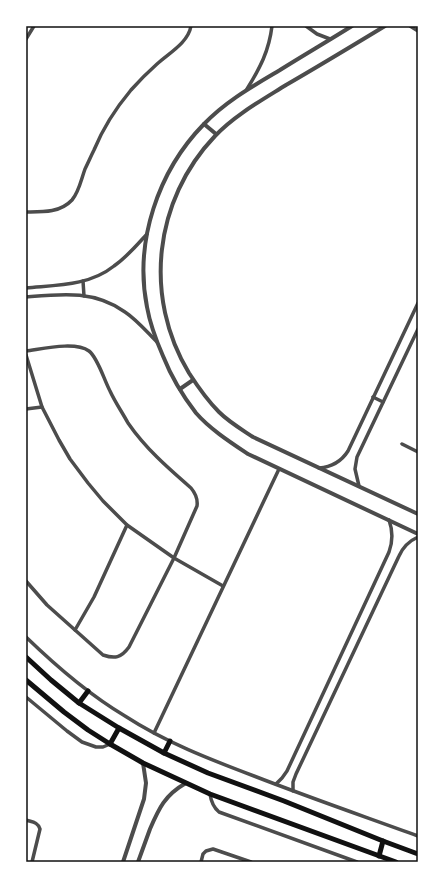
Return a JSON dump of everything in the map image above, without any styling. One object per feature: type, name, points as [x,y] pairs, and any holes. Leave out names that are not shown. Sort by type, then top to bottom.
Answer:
[{"type":"main road","points":[[26,657],[79,703],[164,753],[208,773],[284,801],[418,854]]},
{"type":"main road","points":[[26,680],[88,730],[143,763],[210,794],[396,862]]},
{"type":"main road","points":[[79,703],[88,692]]},
{"type":"main road","points":[[110,744],[120,728]]},
{"type":"main road","points":[[164,753],[170,741]]},
{"type":"main road","points":[[379,856],[384,841]]},
{"type":"street","points":[[26,39],[34,26]]},
{"type":"street","points":[[26,212],[55,210],[64,207],[71,201],[77,193],[94,148],[117,109],[147,73],[186,39],[191,26]]},
{"type":"street","points":[[247,90],[264,59],[272,26]]},
{"type":"street","points":[[306,26],[317,34],[330,39]]},
{"type":"street","points":[[352,26],[247,90],[224,106],[204,124],[184,148],[170,170],[156,200],[144,252],[144,288],[151,325],[167,367],[197,413],[215,431],[248,454],[418,534]]},
{"type":"street","points":[[385,26],[249,108],[216,134],[203,149],[182,181],[168,216],[161,253],[161,291],[164,310],[175,347],[201,392],[224,417],[241,430],[418,514]]},
{"type":"street","points":[[410,26],[418,31]]},
{"type":"street","points":[[204,124],[216,134]]},
{"type":"street","points":[[26,288],[64,285],[83,281],[102,274],[113,268],[147,234]]},
{"type":"street","points":[[83,281],[84,296]]},
{"type":"street","points":[[26,297],[64,294],[96,298],[125,312],[138,322],[157,342]]},
{"type":"street","points":[[319,468],[334,464],[346,455],[418,303]]},
{"type":"street","points":[[359,486],[355,469],[357,457],[418,329]]},
{"type":"street","points":[[26,351],[74,346],[89,352],[95,358],[109,390],[137,435],[163,464],[195,492],[198,501],[174,558],[129,647],[125,653],[118,657],[111,658],[103,655],[47,605],[26,581]]},
{"type":"street","points":[[26,355],[42,408],[58,440],[88,483],[103,501],[127,525],[174,558],[223,586]]},
{"type":"street","points":[[180,389],[193,380]]},
{"type":"street","points":[[373,398],[383,402]]},
{"type":"street","points":[[26,409],[42,408]]},
{"type":"street","points":[[402,444],[418,452]]},
{"type":"street","points":[[154,733],[279,469]]},
{"type":"street","points":[[276,784],[287,771],[389,552],[392,539],[389,520]]},
{"type":"street","points":[[75,630],[94,597],[127,525]]},
{"type":"street","points":[[293,791],[293,782],[296,774],[399,556],[406,545],[418,537]]},
{"type":"street","points":[[26,637],[52,663],[88,692],[154,733],[195,753],[293,791],[418,836]]},
{"type":"street","points":[[26,697],[82,742],[96,747],[103,747],[110,744]]},
{"type":"street","points":[[123,862],[144,799],[146,783],[143,763]]},
{"type":"street","points":[[138,862],[159,808],[171,793],[186,783]]},
{"type":"street","points":[[210,794],[213,805],[220,812],[357,862]]},
{"type":"street","points":[[26,820],[40,826],[32,862]]},
{"type":"street","points":[[200,862],[203,854],[206,851],[213,849],[251,862]]}]
